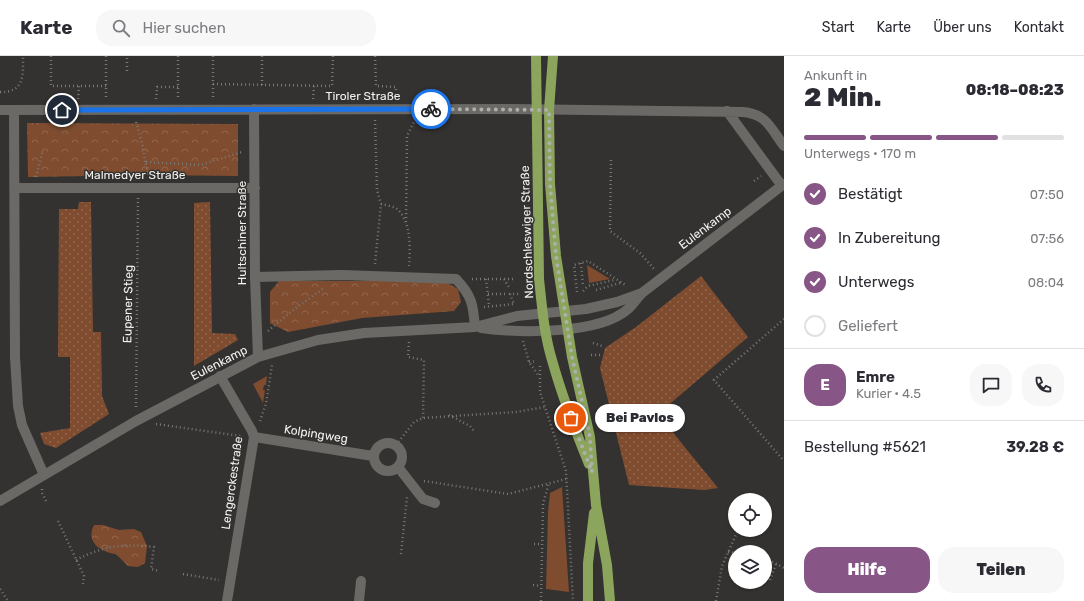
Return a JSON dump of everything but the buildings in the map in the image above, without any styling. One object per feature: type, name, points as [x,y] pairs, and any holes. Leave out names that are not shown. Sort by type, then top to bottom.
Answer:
[{"type":"main road","name":"Nordschleswiger Straße","points":[[536,56],[538,109],[539,279],[545,330],[551,359],[565,404],[592,472]]},
{"type":"main road","name":"Nordschleswiger Straße","points":[[553,56],[549,110],[550,184],[556,256],[567,329],[582,406],[590,437],[596,505],[607,565],[610,601]]},
{"type":"main road","name":"Nordschleswiger Straße","points":[[588,601],[588,563],[596,505]]},
{"type":"street","name":"Hultschiner Straße","points":[[254,109],[255,277],[258,357]]},
{"type":"street","name":"Tiroler Straße","points":[[0,110],[538,109],[727,111],[749,112],[764,118],[783,141]]},
{"type":"street","points":[[14,110],[16,188],[15,357],[18,406],[22,425],[44,475]]},
{"type":"street","points":[[727,111],[783,185]]},
{"type":"street","name":"Eulenkamp","points":[[475,327],[507,331],[545,330],[567,329],[602,323],[628,310],[642,293],[783,185]]},
{"type":"street","name":"Malmedyer Straße","points":[[16,188],[255,188]]},
{"type":"street","points":[[255,277],[342,275],[456,279],[469,293],[474,310],[475,327]]},
{"type":"street","name":"Eulenkamp","points":[[0,501],[136,421],[258,357],[318,340],[364,333],[409,332],[475,327],[517,316],[564,312],[611,303],[642,293]]},
{"type":"street","name":"Lengerckestraße","points":[[220,376],[254,437],[227,601]]},
{"type":"street","name":"Kolpingweg","points":[[254,437],[374,456]]},
{"type":"street","points":[[382,444],[391,444],[396,446],[402,453],[402,458],[398,467],[391,472],[382,471],[375,465],[374,456],[378,447],[382,444]]},
{"type":"street","points":[[398,467],[423,499],[435,503]]},
{"type":"street","points":[[359,601],[361,581]]},
{"type":"path","points":[[0,92],[12,90],[21,83],[23,78],[23,56]]},
{"type":"path","points":[[51,56],[51,86],[106,86],[106,56]]},
{"type":"path","points":[[127,56],[127,71]]},
{"type":"path","points":[[156,88],[178,88],[178,56]]},
{"type":"path","points":[[213,56],[213,84],[332,86],[333,56]]},
{"type":"path","points":[[262,56],[262,85]]},
{"type":"path","points":[[375,56],[376,86],[396,86]]},
{"type":"path","points":[[375,109],[377,190],[381,204],[376,248],[375,277]]},
{"type":"path","points":[[409,277],[410,248],[406,222],[407,136],[420,109]]},
{"type":"path","points":[[122,110],[137,123],[145,162],[150,175]]},
{"type":"path","points":[[36,188],[36,177],[43,150]]},
{"type":"path","points":[[145,162],[202,165],[238,153]]},
{"type":"path","points":[[612,160],[610,231],[640,254],[662,278]]},
{"type":"path","name":"Eupener Stieg","points":[[136,421],[138,188]]},
{"type":"path","points":[[381,204],[396,208],[406,222]]},
{"type":"path","points":[[577,292],[574,265],[588,261],[614,280],[642,293]]},
{"type":"path","points":[[582,263],[583,286]]},
{"type":"path","points":[[257,341],[292,311],[342,275]]},
{"type":"path","points":[[456,279],[515,278]]},
{"type":"path","points":[[486,279],[489,305],[514,304],[510,294],[519,294]]},
{"type":"path","points":[[504,279],[510,289]]},
{"type":"path","points":[[573,292],[582,291],[588,286],[614,280]]},
{"type":"path","points":[[596,290],[620,283]]},
{"type":"path","points":[[582,291],[583,297]]},
{"type":"path","points":[[488,294],[507,294]]},
{"type":"path","points":[[783,320],[714,380],[784,461]]},
{"type":"path","points":[[409,332],[408,357],[424,360],[423,418]]},
{"type":"path","points":[[523,340],[529,362],[539,377],[540,392],[561,452],[566,478],[573,601]]},
{"type":"path","points":[[593,343],[602,346]]},
{"type":"path","points":[[136,421],[254,437],[266,404],[273,353]]},
{"type":"path","points":[[591,355],[600,355]]},
{"type":"path","points":[[529,362],[537,361]]},
{"type":"path","points":[[396,446],[414,422],[423,418],[449,415],[516,412],[546,407]]},
{"type":"path","points":[[449,415],[470,426],[474,431]]},
{"type":"path","points":[[417,480],[508,494],[566,478]]},
{"type":"path","points":[[541,601],[544,504],[549,483]]},
{"type":"path","points":[[401,554],[408,491]]},
{"type":"path","points":[[58,522],[84,576],[83,584]]},
{"type":"path","points":[[534,544],[542,544]]},
{"type":"path","points":[[76,560],[101,548],[128,545],[154,547],[150,569],[159,571]]},
{"type":"path","points":[[716,601],[722,566],[728,552]]},
{"type":"path","points":[[772,562],[784,568]]},
{"type":"path","points":[[772,575],[776,564]]},
{"type":"path","points":[[183,574],[231,581]]},
{"type":"path","points":[[533,585],[541,586]]},
{"type":"path","points":[[0,589],[8,601]]},
{"type":"green space","points":[[27,123],[238,124],[238,176],[150,175],[28,177]]},
{"type":"green space","points":[[79,202],[91,202],[93,332],[101,332],[102,396],[109,414],[56,448],[44,444],[40,433],[70,428],[70,357],[58,357],[59,209],[78,209]]},
{"type":"green space","points":[[210,202],[212,333],[235,334],[238,340],[194,366],[194,203]]},
{"type":"green space","points":[[587,265],[610,279],[589,283]]},
{"type":"green space","points":[[701,276],[748,337],[658,414],[718,488],[704,490],[629,485],[600,368],[605,348],[636,327]]},
{"type":"green space","points":[[279,281],[444,281],[458,289],[461,302],[454,311],[362,318],[288,332],[270,323],[270,292]]},
{"type":"green space","points":[[267,376],[266,385],[264,385],[263,390],[265,390],[263,403],[253,384]]},
{"type":"green space","points":[[562,487],[569,592],[546,589],[548,512],[550,493]]},
{"type":"green space","points":[[94,525],[103,525],[119,530],[134,529],[141,532],[147,546],[145,563],[138,567],[128,566],[116,554],[100,548],[93,541],[92,531]]},
{"type":"way so far","points":[[431,109],[549,110],[550,184],[556,256],[572,357],[590,437],[592,472],[571,418]]},
{"type":"place","name":"Bei Pavlos","points":[[571,418]]},
{"type":"route","points":[[62,110],[431,109]]}]
